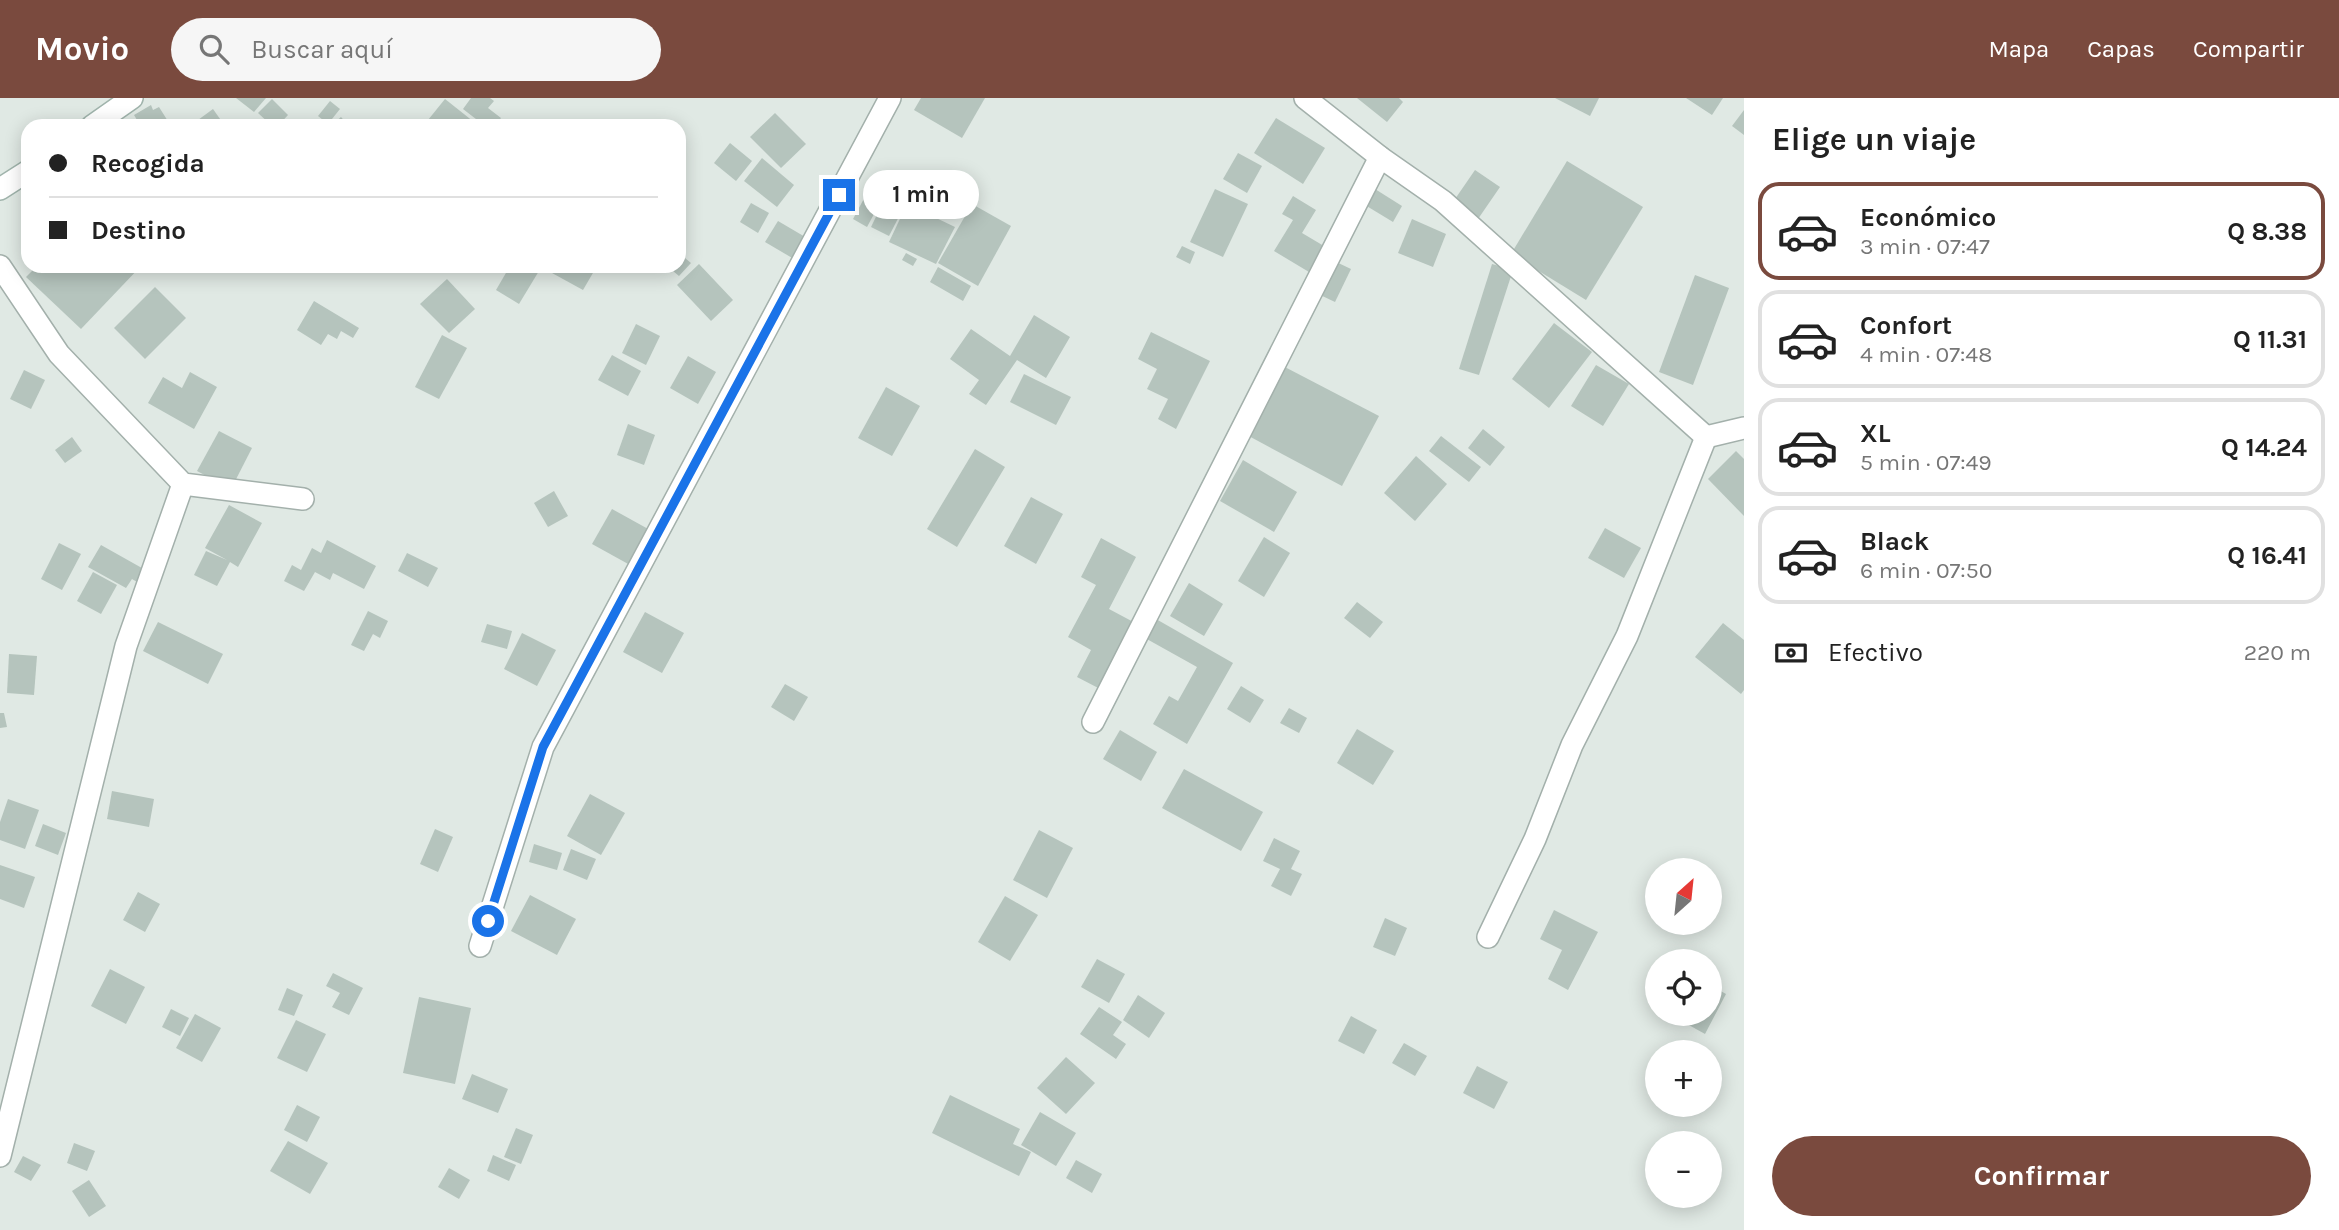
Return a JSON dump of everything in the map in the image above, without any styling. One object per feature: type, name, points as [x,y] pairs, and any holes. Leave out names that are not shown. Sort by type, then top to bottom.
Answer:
[{"type":"street","points":[[102,119],[132,98]]},
{"type":"street","points":[[480,946],[543,747],[890,98]]},
{"type":"street","points":[[1306,98],[1380,157],[1443,201],[1706,437]]},
{"type":"street","points":[[1093,722],[1380,157]]},
{"type":"street","points":[[0,189],[21,176]]},
{"type":"street","points":[[0,267],[60,354],[183,484],[303,499]]},
{"type":"street","points":[[1706,437],[1744,428]]},
{"type":"street","points":[[1488,937],[1535,839],[1572,745],[1627,636],[1706,437]]},
{"type":"street","points":[[0,1156],[126,646],[183,484]]},
{"type":"building","points":[[236,98],[266,98],[254,112]]},
{"type":"building","points":[[471,98],[490,98],[494,101],[488,108],[501,118],[476,119],[463,109]]},
{"type":"building","points":[[921,98],[985,98],[962,138],[914,110]]},
{"type":"building","points":[[1357,98],[1399,98],[1403,102],[1387,122]]},
{"type":"building","points":[[1555,98],[1599,98],[1590,116]]},
{"type":"building","points":[[1686,98],[1723,98],[1712,115]]},
{"type":"building","points":[[272,99],[288,115],[284,119],[264,119],[258,113]]},
{"type":"building","points":[[445,99],[470,119],[429,119]]},
{"type":"building","points":[[330,101],[340,109],[332,119],[322,119],[318,116]]},
{"type":"building","points":[[151,105],[153,110],[159,107],[167,119],[136,119],[134,115]]},
{"type":"building","points":[[213,109],[220,119],[199,119]]},
{"type":"building","points":[[1744,110],[1744,135],[1732,126]]},
{"type":"building","points":[[775,113],[806,144],[781,168],[750,137]]},
{"type":"building","points":[[1276,118],[1325,148],[1303,184],[1254,153]]},
{"type":"building","points":[[730,143],[752,161],[736,181],[714,163]]},
{"type":"building","points":[[1238,153],[1262,166],[1247,193],[1223,179]]},
{"type":"building","points":[[762,158],[794,185],[777,207],[744,181]]},
{"type":"building","points":[[1567,161],[1643,207],[1586,300],[1511,254]]},
{"type":"building","points":[[1475,170],[1500,187],[1478,219],[1453,202]]},
{"type":"building","points":[[874,180],[888,188],[867,227],[853,219]]},
{"type":"building","points":[[1215,189],[1248,204],[1223,257],[1190,242]]},
{"type":"building","points":[[1375,189],[1402,206],[1393,222],[1365,205]]},
{"type":"building","points":[[889,190],[908,199],[889,236],[871,227]]},
{"type":"building","points":[[1293,196],[1316,210],[1302,233],[1329,249],[1314,275],[1274,251],[1293,220],[1282,214]]},
{"type":"building","points":[[751,203],[769,213],[758,233],[740,222]]},
{"type":"building","points":[[907,204],[955,227],[936,264],[889,242]]},
{"type":"building","points":[[972,204],[1011,226],[978,286],[938,263]]},
{"type":"building","points":[[1412,219],[1446,234],[1433,267],[1398,253]]},
{"type":"building","points":[[778,221],[812,241],[799,262],[765,242]]},
{"type":"building","points":[[1182,246],[1195,252],[1190,264],[1176,257]]},
{"type":"building","points":[[906,253],[917,259],[913,266],[902,260]]},
{"type":"building","points":[[1332,260],[1351,269],[1335,302],[1316,293]]},
{"type":"building","points":[[699,264],[733,300],[711,321],[677,285]]},
{"type":"building","points":[[1492,264],[1513,270],[1479,375],[1459,369]]},
{"type":"building","points":[[938,267],[971,286],[963,301],[930,282]]},
{"type":"building","points":[[30,273],[134,273],[81,329],[26,277]]},
{"type":"building","points":[[506,273],[538,273],[519,304],[496,290]]},
{"type":"building","points":[[552,273],[593,273],[583,290]]},
{"type":"building","points":[[1695,275],[1729,288],[1693,385],[1659,372]]},
{"type":"building","points":[[447,279],[475,309],[449,333],[420,304]]},
{"type":"building","points":[[155,287],[186,318],[145,359],[114,328]]},
{"type":"building","points":[[314,301],[359,328],[353,338],[341,331],[337,339],[328,334],[321,345],[297,330]]},
{"type":"building","points":[[1034,315],[1070,337],[1046,378],[1017,360],[986,405],[969,394],[979,380],[950,359],[971,329],[1010,356]]},
{"type":"building","points":[[1554,323],[1592,352],[1549,408],[1512,379]]},
{"type":"building","points":[[636,324],[660,336],[646,365],[622,353]]},
{"type":"building","points":[[1151,332],[1210,361],[1176,429],[1158,419],[1168,399],[1147,389],[1157,369],[1138,359]]},
{"type":"building","points":[[442,335],[467,348],[439,399],[415,387]]},
{"type":"building","points":[[612,355],[641,371],[628,396],[598,380]]},
{"type":"building","points":[[688,356],[716,372],[698,404],[670,388]]},
{"type":"building","points":[[1281,365],[1379,416],[1342,486],[1245,434]]},
{"type":"building","points":[[1596,365],[1629,384],[1603,426],[1571,406]]},
{"type":"building","points":[[24,370],[45,380],[31,409],[10,399]]},
{"type":"building","points":[[190,372],[217,387],[194,429],[148,403],[163,377],[182,388]]},
{"type":"building","points":[[1024,374],[1071,397],[1056,425],[1010,402]]},
{"type":"building","points":[[886,387],[920,406],[892,456],[858,438]]},
{"type":"building","points":[[628,424],[655,435],[644,465],[617,455]]},
{"type":"building","points":[[1483,429],[1505,447],[1490,466],[1468,448]]},
{"type":"building","points":[[219,431],[252,448],[231,489],[197,471]]},
{"type":"building","points":[[1441,436],[1481,467],[1469,482],[1429,451]]},
{"type":"building","points":[[72,437],[82,451],[65,463],[55,450]]},
{"type":"building","points":[[975,449],[1005,467],[957,547],[927,529]]},
{"type":"building","points":[[1736,451],[1744,459],[1744,516],[1708,479]]},
{"type":"building","points":[[1416,456],[1447,484],[1415,521],[1384,493]]},
{"type":"building","points":[[1243,460],[1297,492],[1274,532],[1220,501]]},
{"type":"building","points":[[554,491],[568,516],[548,527],[534,503]]},
{"type":"building","points":[[1031,497],[1063,514],[1036,564],[1004,546]]},
{"type":"building","points":[[229,505],[262,523],[238,567],[230,562],[217,586],[194,575],[206,551],[227,560],[205,548]]},
{"type":"building","points":[[612,509],[650,530],[630,565],[592,544]]},
{"type":"building","points":[[1605,528],[1641,548],[1624,578],[1588,558]]},
{"type":"building","points":[[1264,537],[1290,553],[1264,597],[1238,581]]},
{"type":"building","points":[[1101,538],[1136,557],[1109,609],[1139,625],[1104,691],[1077,677],[1091,650],[1068,637],[1096,585],[1081,577]]},
{"type":"building","points":[[327,540],[376,566],[364,589],[333,573],[330,580],[315,572],[304,591],[284,581],[292,565],[301,570],[312,548],[321,553]]},
{"type":"building","points":[[59,543],[81,554],[62,590],[41,579]]},
{"type":"building","points":[[101,545],[149,572],[142,585],[132,579],[126,588],[88,567]]},
{"type":"building","points":[[407,553],[438,568],[428,587],[398,571]]},
{"type":"building","points":[[93,572],[117,585],[101,614],[77,601]]},
{"type":"building","points":[[1189,583],[1223,604],[1204,636],[1170,616]]},
{"type":"building","points":[[1357,602],[1383,622],[1370,638],[1344,618]]},
{"type":"building","points":[[368,611],[388,621],[380,638],[373,634],[364,651],[351,645]]},
{"type":"building","points":[[645,612],[684,633],[662,673],[623,652]]},
{"type":"building","points":[[1156,619],[1233,663],[1187,744],[1153,724],[1169,696],[1178,701],[1197,667],[1145,638]]},
{"type":"building","points":[[158,622],[223,654],[208,684],[143,651]]},
{"type":"building","points":[[1723,623],[1744,640],[1744,690],[1741,694],[1695,657]]},
{"type":"building","points":[[487,624],[512,631],[507,649],[481,642]]},
{"type":"building","points":[[522,633],[556,650],[537,686],[504,669]]},
{"type":"building","points":[[9,654],[37,656],[34,695],[7,693]]},
{"type":"building","points":[[785,684],[808,697],[794,721],[771,707]]},
{"type":"building","points":[[1241,686],[1264,700],[1250,723],[1227,709]]},
{"type":"building","points":[[1289,708],[1307,718],[1299,733],[1280,723]]},
{"type":"building","points":[[0,713],[4,713],[7,727],[0,728]]},
{"type":"building","points":[[1357,729],[1394,751],[1373,785],[1337,763]]},
{"type":"building","points":[[1120,730],[1157,752],[1141,781],[1103,759]]},
{"type":"building","points":[[1184,769],[1263,812],[1241,851],[1162,808]]},
{"type":"building","points":[[112,791],[154,799],[149,827],[107,819]]},
{"type":"building","points":[[590,794],[625,813],[601,855],[567,836]]},
{"type":"building","points":[[8,799],[39,810],[25,849],[0,840],[0,822]]},
{"type":"building","points":[[43,824],[66,833],[58,855],[35,846]]},
{"type":"building","points":[[435,829],[453,837],[438,872],[420,864]]},
{"type":"building","points":[[1039,830],[1073,848],[1047,898],[1013,880]]},
{"type":"building","points":[[1274,838],[1300,851],[1291,869],[1302,874],[1291,896],[1271,886],[1280,869],[1263,861]]},
{"type":"building","points":[[534,844],[562,853],[557,870],[529,862]]},
{"type":"building","points":[[571,849],[596,859],[587,880],[563,870]]},
{"type":"building","points":[[0,865],[35,877],[24,908],[0,899]]},
{"type":"building","points":[[138,892],[160,904],[145,932],[123,920]]},
{"type":"building","points":[[530,895],[576,919],[557,955],[511,931]]},
{"type":"building","points":[[1005,896],[1038,915],[1010,961],[978,942]]},
{"type":"building","points":[[1554,910],[1598,932],[1568,990],[1548,979],[1562,950],[1540,939]]},
{"type":"building","points":[[1385,918],[1407,928],[1395,956],[1373,947]]},
{"type":"building","points":[[1097,959],[1125,974],[1109,1003],[1081,987]]},
{"type":"building","points":[[110,969],[145,987],[126,1024],[91,1006]]},
{"type":"building","points":[[333,973],[363,988],[349,1015],[332,1007],[340,993],[326,986]]},
{"type":"building","points":[[287,988],[303,995],[294,1016],[278,1010]]},
{"type":"building","points":[[1138,995],[1165,1013],[1149,1038],[1123,1020]]},
{"type":"building","points":[[419,997],[471,1008],[455,1084],[403,1073]]},
{"type":"building","points":[[1099,1007],[1122,1022],[1113,1035],[1126,1044],[1116,1059],[1080,1034]]},
{"type":"building","points":[[171,1009],[189,1018],[180,1036],[162,1027]]},
{"type":"building","points":[[195,1014],[221,1028],[202,1062],[176,1048]]},
{"type":"building","points":[[1351,1016],[1377,1030],[1364,1054],[1338,1041]]},
{"type":"building","points":[[296,1020],[326,1034],[307,1072],[277,1058]]},
{"type":"building","points":[[1691,1026],[1709,1026],[1705,1034]]},
{"type":"building","points":[[1404,1043],[1427,1056],[1415,1076],[1392,1063]]},
{"type":"building","points":[[1066,1057],[1095,1083],[1066,1114],[1037,1088]]},
{"type":"building","points":[[1477,1066],[1508,1082],[1494,1109],[1463,1093]]},
{"type":"building","points":[[472,1074],[508,1089],[498,1113],[462,1099]]},
{"type":"building","points":[[950,1095],[1020,1129],[1013,1144],[1031,1152],[1019,1176],[932,1133]]},
{"type":"building","points":[[297,1105],[320,1117],[307,1142],[284,1130]]},
{"type":"building","points":[[1040,1112],[1076,1133],[1056,1166],[1021,1145]]},
{"type":"building","points":[[516,1128],[533,1135],[521,1164],[504,1157]]},
{"type":"building","points":[[288,1141],[328,1163],[310,1194],[270,1171]]},
{"type":"building","points":[[74,1143],[95,1151],[87,1171],[67,1163]]},
{"type":"building","points":[[493,1155],[516,1165],[509,1181],[487,1171]]},
{"type":"building","points":[[23,1156],[41,1165],[31,1181],[14,1172]]},
{"type":"building","points":[[1076,1160],[1102,1174],[1092,1193],[1066,1178]]},
{"type":"building","points":[[449,1168],[470,1180],[459,1199],[438,1187]]},
{"type":"building","points":[[89,1180],[106,1206],[89,1217],[72,1191]]},
{"type":"route","points":[[488,921],[543,747],[839,195]]}]
